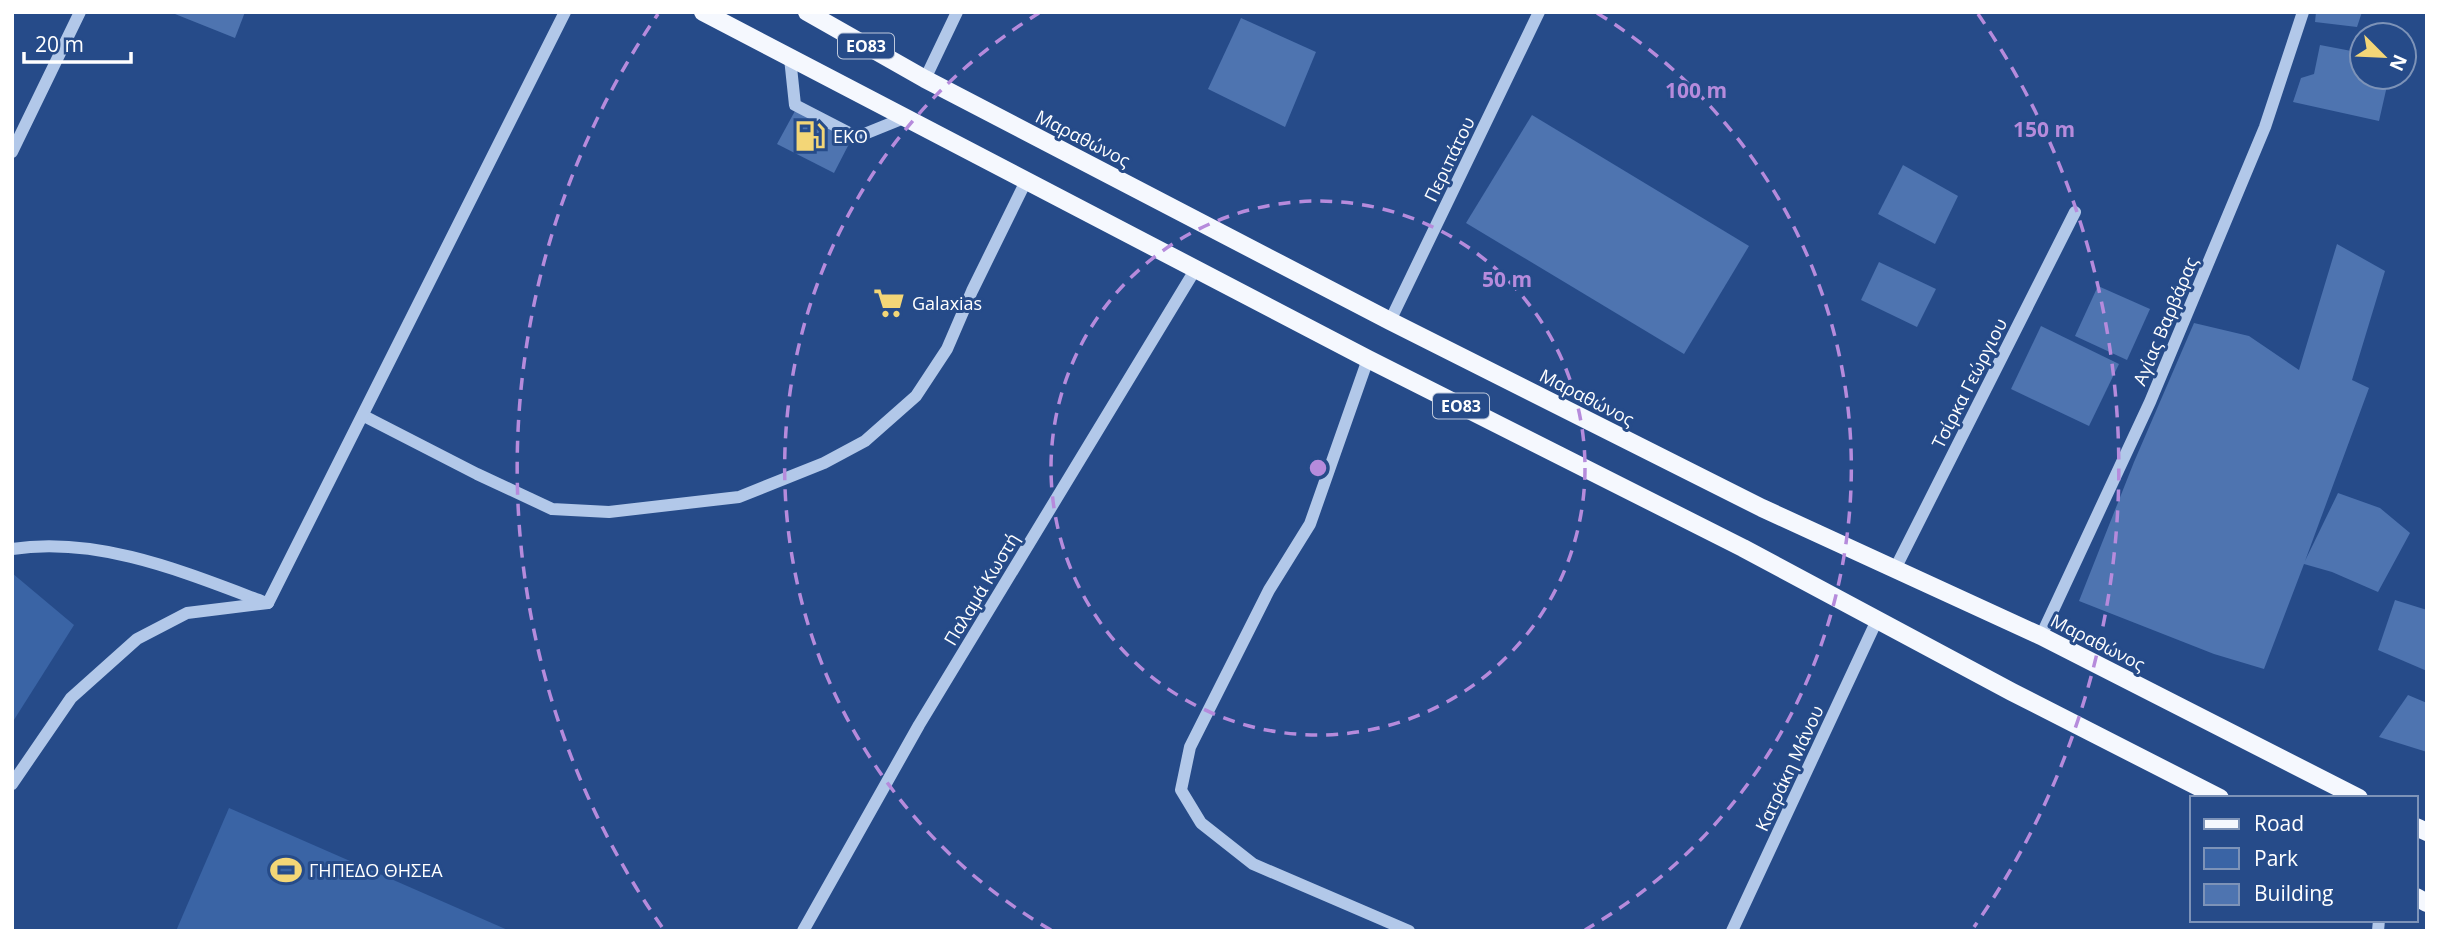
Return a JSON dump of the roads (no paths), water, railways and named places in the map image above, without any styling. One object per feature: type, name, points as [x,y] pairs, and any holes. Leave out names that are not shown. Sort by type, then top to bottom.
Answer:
[{"type":"main road","name":"ΕΟ83","points":[[703,12],[1195,270],[1743,548],[2012,692],[2216,796]]},
{"type":"main road","name":"Μαραθώνος","points":[[807,12],[925,79],[1390,321],[1762,508],[2041,636],[2355,796]]},
{"type":"street","points":[[12,152],[80,12]]},
{"type":"street","points":[[268,603],[565,12]]},
{"type":"street","points":[[925,79],[957,12]]},
{"type":"street","name":"Περιπάτου","points":[[1390,321],[1539,12]]},
{"type":"street","name":"Αγίας Βαρβάρας","points":[[2041,636],[2150,402],[2265,127],[2303,12]]},
{"type":"street","points":[[790,58],[795,105],[857,136],[904,118]]},
{"type":"street","points":[[364,415],[477,474],[552,509],[609,512],[739,497],[824,463],[865,441],[916,396],[947,349],[1026,181]]},
{"type":"street","name":"Τσίρκα Γεώργιου","points":[[1895,569],[2075,212]]},
{"type":"street","name":"Παλαμά Κωστή","points":[[803,931],[919,725],[1195,270]]},
{"type":"street","points":[[1368,359],[1310,523],[1269,590],[1190,747],[1181,790],[1201,823],[1254,864],[1409,931]]},
{"type":"street","points":[[12,549],[33,546],[111,551],[183,571],[268,603]]},
{"type":"street","points":[[12,785],[71,698],[137,639],[187,613],[268,603]]},
{"type":"street","name":"Κατράκη Μάνου","points":[[1732,931],[1877,620]]},
{"type":"place","name":"EKO","points":[[810,136]]},
{"type":"place","name":"Galaxias","points":[[889,303]]},
{"type":"place","name":"ΓΗΠΕΔΟ ΘΗΣΕΑ","points":[[286,870]]}]
